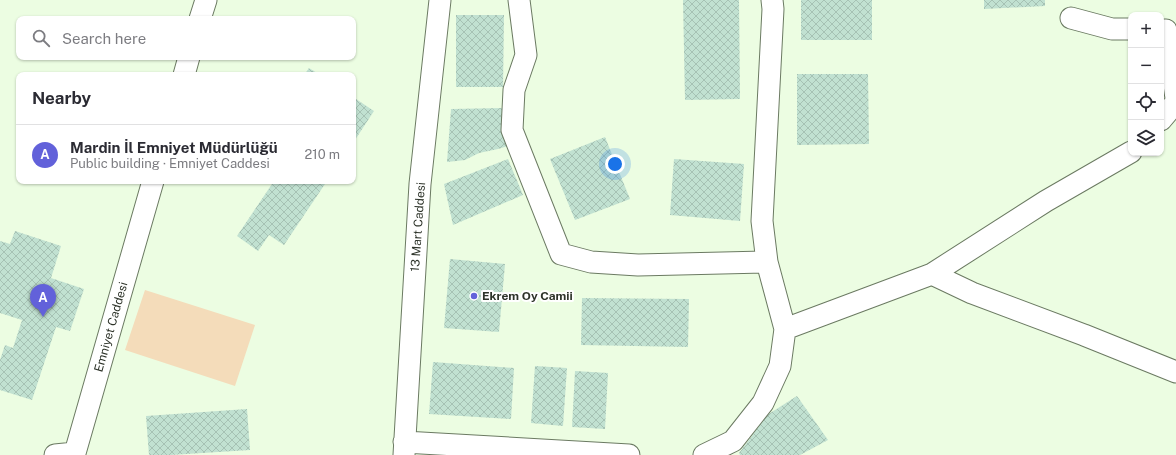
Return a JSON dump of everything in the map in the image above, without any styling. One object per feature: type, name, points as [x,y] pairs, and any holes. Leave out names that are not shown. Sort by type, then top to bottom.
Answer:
[{"type":"street","points":[[201,16],[206,0]]},
{"type":"street","name":"13 Mart Caddesi","points":[[404,449],[420,184],[440,0]]},
{"type":"street","points":[[519,0],[526,55],[514,90],[512,130],[561,254],[591,262],[638,265],[766,262]]},
{"type":"street","points":[[704,455],[733,441],[762,403],[780,366],[786,329],[766,262],[762,221],[773,9],[772,0]]},
{"type":"street","points":[[1071,18],[1112,28],[1128,29]]},
{"type":"street","points":[[1168,32],[1176,98]]},
{"type":"street","points":[[185,72],[188,60]]},
{"type":"street","points":[[1164,116],[1176,102]]},
{"type":"street","points":[[786,329],[932,274],[1046,200],[1128,154]]},
{"type":"street","name":"Emniyet Caddesi","points":[[54,455],[75,454],[152,184]]},
{"type":"street","points":[[932,274],[972,293],[1176,372]]},
{"type":"street","points":[[404,449],[629,455]]},
{"type":"shaded area","points":[[145,290],[255,325],[235,386],[125,350]]},
{"type":"building","points":[[683,0],[739,0],[740,99],[685,100]]},
{"type":"building","points":[[801,0],[872,0],[872,40],[801,40]]},
{"type":"building","points":[[984,0],[1045,0],[1045,6],[984,9]]},
{"type":"building","points":[[456,15],[504,15],[503,87],[456,87]]},
{"type":"building","points":[[309,68],[315,72],[306,72]]},
{"type":"building","points":[[797,74],[868,74],[869,144],[797,145]]},
{"type":"building","points":[[356,99],[374,111],[356,138]]},
{"type":"building","points":[[503,108],[508,146],[479,153],[465,160],[447,162],[451,109]]},
{"type":"building","points":[[605,137],[630,199],[575,220],[550,159]]},
{"type":"building","points":[[508,159],[523,195],[453,225],[444,184]]},
{"type":"building","points":[[674,159],[744,164],[740,221],[670,215]]},
{"type":"building","points":[[272,184],[325,184],[284,245],[269,235],[258,251],[237,236]]},
{"type":"building","points":[[15,231],[61,246],[51,278],[84,289],[70,331],[56,327],[32,400],[0,390],[0,360],[5,345],[13,348],[22,320],[0,313],[0,241],[10,244]]},
{"type":"building","name":"Ekrem Oy Camii","points":[[450,259],[505,264],[499,332],[444,328]]},
{"type":"building","points":[[582,298],[689,299],[688,347],[581,345]]},
{"type":"building","points":[[433,362],[514,368],[511,419],[429,414]]},
{"type":"building","points":[[535,366],[567,368],[563,426],[531,423]]},
{"type":"building","points":[[575,371],[608,373],[605,429],[572,427]]},
{"type":"building","points":[[797,396],[828,440],[800,455],[740,455],[739,453],[764,417]]},
{"type":"building","points":[[247,409],[250,450],[149,455],[146,416]]},
{"type":"place","name":"Ekrem Oy Camii","points":[[474,296]]},
{"type":"place","name":"Mardin İl Emniyet Müdürlüğü","points":[[43,317]]}]
